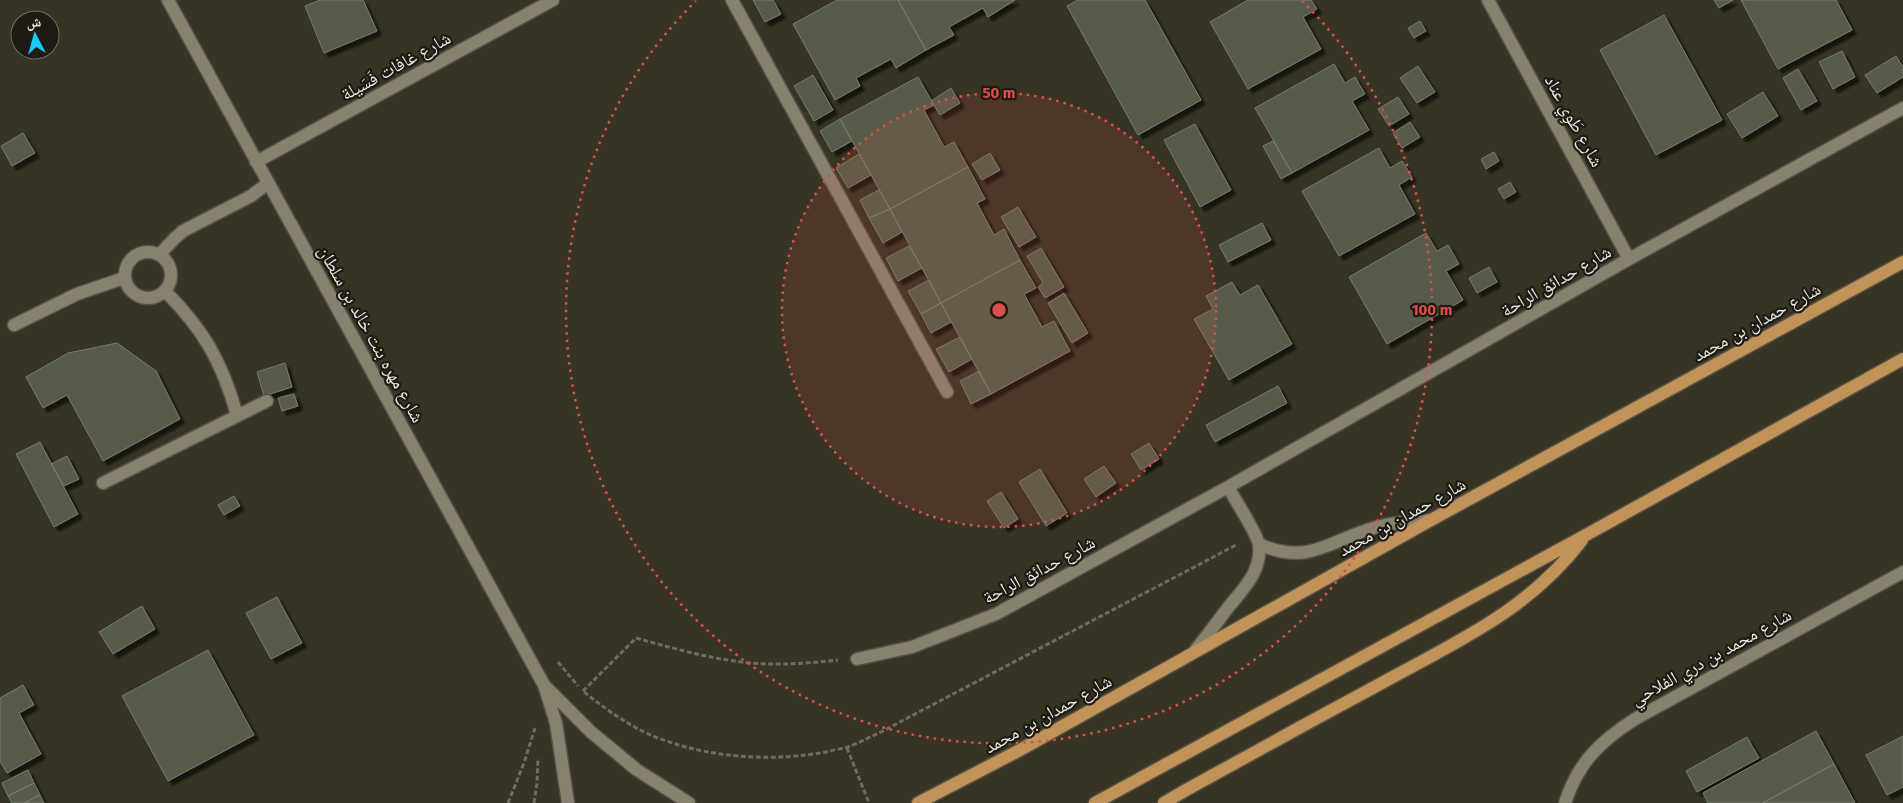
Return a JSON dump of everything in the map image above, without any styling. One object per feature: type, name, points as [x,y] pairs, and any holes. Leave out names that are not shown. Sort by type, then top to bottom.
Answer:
[{"type":"main road","name":"شارع حمدان بن محمد","points":[[918,803],[1020,750],[1431,520],[1903,262]]},
{"type":"main road","points":[[1094,803],[1586,535],[1903,359]]},
{"type":"main road","points":[[1164,803],[1482,628],[1530,596],[1569,557],[1586,535]]},
{"type":"street","name":"شارع مهره بنت خالد بن سلطان","points":[[168,0],[544,685],[556,723],[568,803]]},
{"type":"street","name":"شارع غافات فَسَيلة","points":[[256,162],[553,0]]},
{"type":"street","points":[[732,0],[947,392]]},
{"type":"street","name":"شارع طَوِي عناد","points":[[1488,0],[1630,259]]},
{"type":"street","name":"شارع حدائق الراحة","points":[[856,659],[912,647],[996,614],[1228,487],[1630,259],[1903,108]]},
{"type":"street","points":[[159,255],[183,231],[251,196],[268,183]]},
{"type":"street","points":[[149,252],[159,255],[167,262],[171,272],[170,282],[165,291],[156,297],[146,298],[136,295],[128,288],[124,278],[125,268],[130,260],[139,253],[149,252]]},
{"type":"street","points":[[14,325],[77,294],[124,278]]},
{"type":"street","points":[[165,291],[203,335],[218,360],[237,415]]},
{"type":"street","points":[[103,483],[267,401]]},
{"type":"street","points":[[1192,654],[1251,580],[1256,568],[1259,544],[1228,487]]},
{"type":"street","points":[[1259,544],[1288,554],[1303,554],[1376,527],[1400,522],[1431,520]]},
{"type":"street","name":"شارع محمد بن دري الفلاحي","points":[[1565,803],[1571,785],[1580,769],[1592,752],[1612,734],[1634,719],[1903,572]]},
{"type":"street","name":"شارع مهره بنت خالد بن سلطان","points":[[544,685],[591,732],[637,770],[689,803]]},
{"type":"path","points":[[583,691],[636,638],[703,656],[741,662],[779,664],[856,659]]},
{"type":"path","points":[[508,803],[524,763],[536,723]]},
{"type":"path","points":[[847,748],[869,803]]},
{"type":"building","points":[[320,0],[363,0],[377,31],[324,53],[305,6]]},
{"type":"building","points":[[753,0],[773,0],[781,14],[765,22]]},
{"type":"building","points":[[837,0],[898,0],[926,50],[896,68],[891,59],[856,78],[860,86],[835,100],[793,24]]},
{"type":"building","points":[[898,0],[1015,0],[988,17],[983,8],[949,27],[954,35],[926,50]]},
{"type":"building","points":[[1078,0],[1145,0],[1201,100],[1138,135],[1067,6]]},
{"type":"building","points":[[1248,0],[1311,0],[1317,9],[1303,17],[1321,49],[1248,89],[1210,22]]},
{"type":"building","points":[[1714,0],[1733,0],[1719,8]]},
{"type":"building","points":[[1741,0],[1836,0],[1852,30],[1778,69]]},
{"type":"building","points":[[1664,15],[1722,120],[1656,155],[1600,50]]},
{"type":"building","points":[[1420,21],[1426,31],[1414,38],[1408,28]]},
{"type":"building","points":[[1842,51],[1855,77],[1833,89],[1819,62]]},
{"type":"building","points":[[1896,56],[1903,67],[1903,77],[1877,93],[1865,75]]},
{"type":"building","points":[[1334,64],[1345,83],[1355,77],[1365,94],[1352,101],[1369,130],[1292,173],[1255,108]]},
{"type":"building","points":[[1418,66],[1435,92],[1417,103],[1400,78]]},
{"type":"building","points":[[1798,69],[1817,101],[1801,110],[1783,78]]},
{"type":"building","points":[[813,75],[833,110],[814,121],[794,86]]},
{"type":"building","points":[[918,77],[934,105],[924,110],[944,147],[954,142],[968,167],[890,209],[840,119]]},
{"type":"building","points":[[951,88],[960,103],[940,115],[931,101]]},
{"type":"building","points":[[1763,92],[1778,116],[1742,138],[1727,114]]},
{"type":"building","points":[[1398,97],[1409,114],[1389,126],[1378,109]]},
{"type":"building","points":[[840,119],[852,141],[832,152],[820,131]]},
{"type":"building","points":[[1410,122],[1420,137],[1402,148],[1393,133]]},
{"type":"building","points":[[1195,124],[1231,190],[1200,207],[1164,140]]},
{"type":"building","points":[[23,133],[35,153],[12,166],[1,146]]},
{"type":"building","points":[[1273,141],[1292,173],[1281,179],[1263,146]]},
{"type":"building","points":[[1379,148],[1390,168],[1402,161],[1412,177],[1399,185],[1415,214],[1339,256],[1302,191]]},
{"type":"building","points":[[1494,152],[1499,161],[1486,169],[1481,159]]},
{"type":"building","points":[[990,153],[1000,170],[982,180],[972,164]]},
{"type":"building","points":[[859,154],[871,175],[848,188],[836,168]]},
{"type":"building","points":[[968,167],[985,199],[977,203],[994,235],[1004,229],[1020,260],[941,303],[890,209]]},
{"type":"building","points":[[1510,182],[1516,192],[1504,199],[1498,189]]},
{"type":"building","points":[[879,190],[890,209],[869,218],[860,200]]},
{"type":"building","points":[[1018,207],[1036,237],[1019,247],[1001,217]]},
{"type":"building","points":[[890,209],[902,232],[883,243],[869,218]]},
{"type":"building","points":[[1262,223],[1271,240],[1228,262],[1219,245]]},
{"type":"building","points":[[1426,233],[1437,251],[1448,245],[1459,264],[1446,271],[1463,300],[1387,344],[1349,277]]},
{"type":"building","points":[[909,246],[922,268],[898,281],[886,258]]},
{"type":"building","points":[[1041,248],[1064,287],[1045,298],[1038,287],[1043,283],[1027,256]]},
{"type":"building","points":[[1020,260],[1036,288],[1024,294],[1042,327],[1054,321],[1070,351],[991,394],[941,303]]},
{"type":"building","points":[[1489,267],[1497,282],[1477,293],[1469,278]]},
{"type":"building","points":[[929,280],[941,303],[921,314],[908,291]]},
{"type":"building","points":[[1232,282],[1240,295],[1258,285],[1292,344],[1229,380],[1194,319],[1213,309],[1206,296]]},
{"type":"building","points":[[1064,293],[1088,333],[1072,343],[1048,303]]},
{"type":"building","points":[[941,303],[951,322],[931,333],[921,314]]},
{"type":"building","points":[[960,337],[972,359],[949,372],[936,349]]},
{"type":"building","points":[[117,343],[156,371],[180,419],[103,461],[67,395],[43,408],[26,377],[68,353]]},
{"type":"building","points":[[285,363],[292,387],[264,396],[257,372]]},
{"type":"building","points":[[979,371],[991,394],[971,404],[960,381]]},
{"type":"building","points":[[1278,386],[1287,403],[1215,442],[1206,425]]},
{"type":"building","points":[[294,394],[298,406],[282,411],[278,398]]},
{"type":"building","points":[[40,442],[78,514],[54,527],[16,454]]},
{"type":"building","points":[[1149,443],[1159,459],[1141,470],[1131,454]]},
{"type":"building","points":[[67,456],[79,479],[64,486],[51,464]]},
{"type":"building","points":[[1104,466],[1116,483],[1096,497],[1084,479]]},
{"type":"building","points":[[1040,469],[1067,513],[1046,526],[1019,482]]},
{"type":"building","points":[[1001,492],[1018,519],[1004,528],[987,501]]},
{"type":"building","points":[[234,496],[240,506],[224,515],[218,505]]},
{"type":"building","points":[[277,597],[302,643],[271,659],[246,613]]},
{"type":"building","points":[[142,606],[155,629],[113,654],[99,632]]},
{"type":"building","points":[[208,650],[254,735],[168,781],[122,696]]},
{"type":"building","points":[[23,685],[34,705],[19,713],[41,754],[7,773],[0,761],[0,698]]},
{"type":"building","points":[[1816,731],[1834,764],[1763,803],[1708,803],[1703,793]]},
{"type":"building","points":[[1903,736],[1903,787],[1887,795],[1866,755]]},
{"type":"building","points":[[1747,737],[1759,758],[1697,792],[1686,771]]},
{"type":"building","points":[[1834,764],[1855,803],[1763,803]]},
{"type":"building","points":[[28,770],[34,783],[8,796],[2,783]]},
{"type":"building","points":[[34,783],[40,795],[24,803],[12,803],[8,796]]},
{"type":"building","points":[[40,795],[44,803],[24,803]]}]
